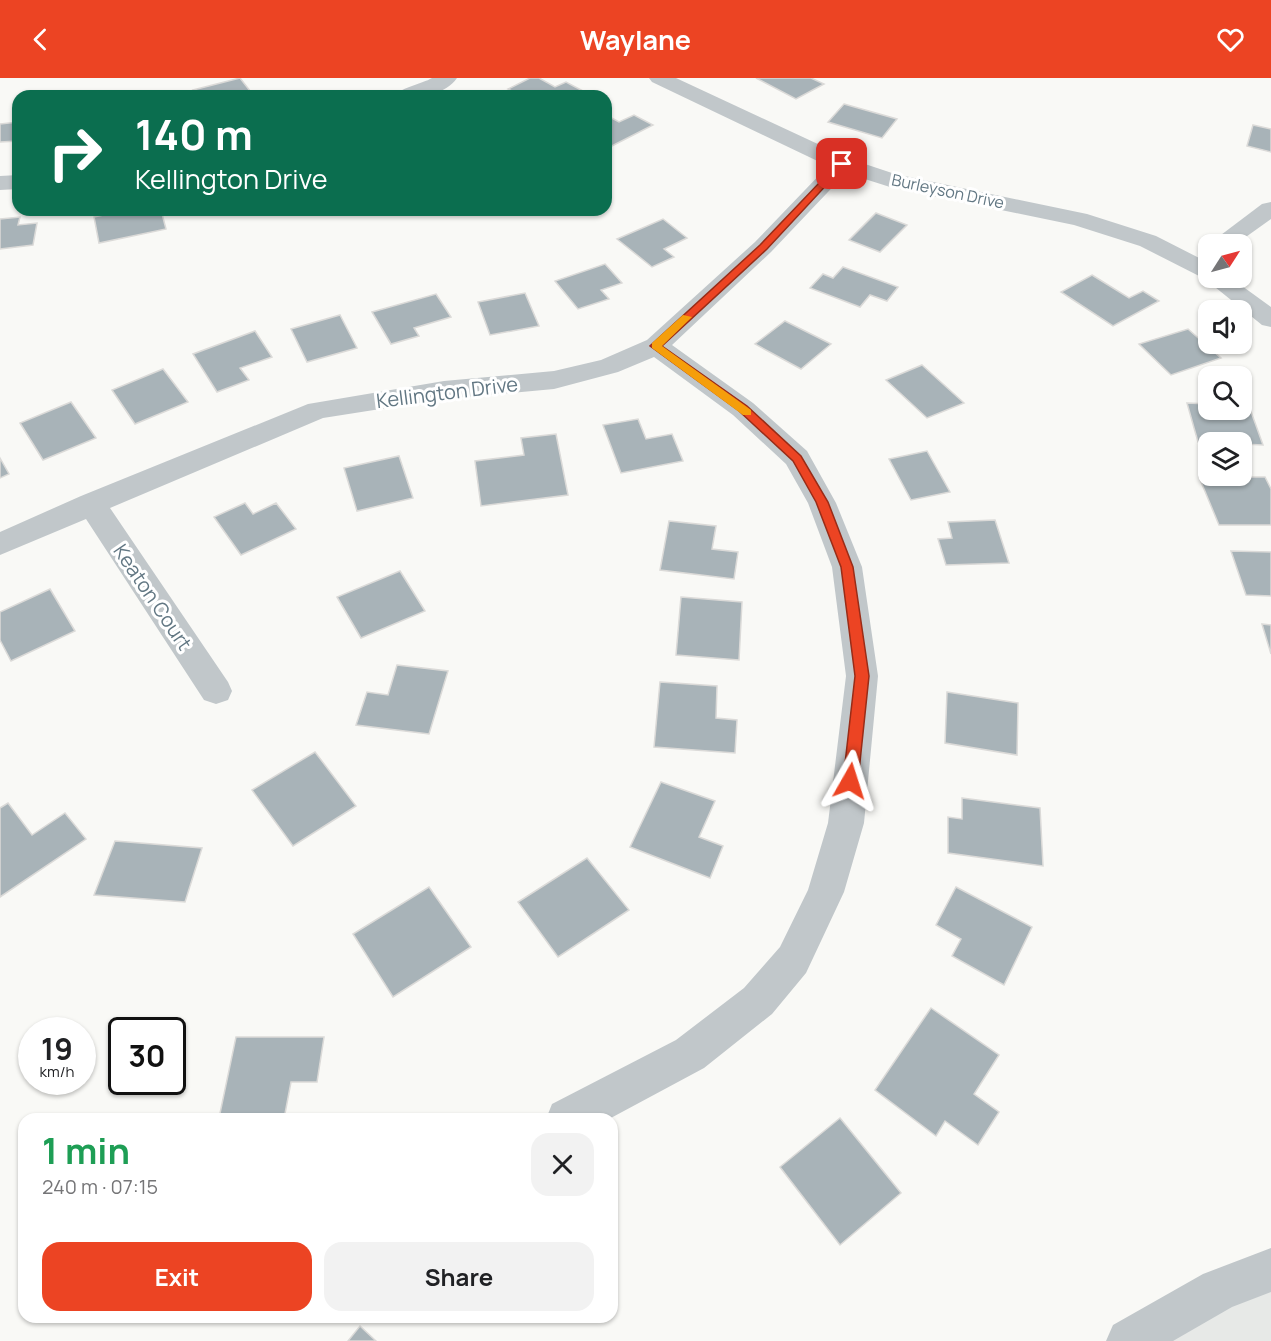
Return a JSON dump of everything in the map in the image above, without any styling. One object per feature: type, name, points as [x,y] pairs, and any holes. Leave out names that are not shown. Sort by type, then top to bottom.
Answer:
[{"type":"street","points":[[426,90],[447,78]]},
{"type":"street","name":"Burleyson Drive","points":[[659,78],[842,164],[890,180],[1079,219],[1198,261]]},
{"type":"street","name":"Kellington Drive","points":[[0,543],[318,410],[444,390],[554,380],[609,366],[656,346],[763,247],[842,164]]},
{"type":"street","points":[[1235,234],[1270,209]]},
{"type":"street","points":[[1229,288],[1271,319]]},
{"type":"street","points":[[578,1113],[690,1054],[758,1001],[793,960],[826,892],[847,812],[862,676],[847,567],[822,502],[797,458],[743,409],[656,346]]},
{"type":"street","name":"Keaton Court","points":[[91,503],[216,691]]},
{"type":"street","points":[[1129,1341],[1219,1290],[1271,1270]]},
{"type":"shaded area","points":[[1271,1258],[1271,1341],[1129,1341]]},
{"type":"building","points":[[240,78],[249,90],[193,90]]},
{"type":"building","points":[[530,78],[539,78],[555,87],[566,82],[581,90],[510,90],[508,89]]},
{"type":"building","points":[[756,78],[811,78],[824,84],[796,99]]},
{"type":"building","points":[[844,104],[897,119],[882,138],[828,122]]},
{"type":"building","points":[[634,115],[653,125],[612,146],[612,118],[619,122]]},
{"type":"building","points":[[12,123],[12,141],[0,142],[0,124]]},
{"type":"building","points":[[1253,125],[1271,129],[1271,152],[1247,146]]},
{"type":"building","points":[[876,213],[907,225],[880,252],[849,240]]},
{"type":"building","points":[[163,216],[166,229],[99,243],[94,217]]},
{"type":"building","points":[[20,217],[18,225],[37,223],[33,245],[0,249],[0,219]]},
{"type":"building","points":[[663,219],[687,238],[664,249],[674,257],[652,267],[617,239]]},
{"type":"building","points":[[605,264],[622,283],[601,290],[609,299],[578,309],[555,281]]},
{"type":"building","points":[[843,267],[898,287],[887,301],[870,295],[860,307],[810,288],[823,274],[833,278]]},
{"type":"building","points":[[1092,275],[1129,298],[1143,291],[1159,301],[1113,326],[1061,292]]},
{"type":"building","points":[[525,293],[539,326],[490,335],[478,302]]},
{"type":"building","points":[[436,294],[451,317],[414,328],[419,336],[391,344],[372,312]]},
{"type":"building","points":[[340,315],[357,348],[307,362],[291,329]]},
{"type":"building","points":[[785,321],[831,344],[801,369],[755,344]]},
{"type":"building","points":[[1188,329],[1198,338],[1198,354],[1216,354],[1221,358],[1171,375],[1139,344]]},
{"type":"building","points":[[255,331],[272,357],[240,368],[249,380],[217,392],[193,354]]},
{"type":"building","points":[[922,365],[964,403],[927,418],[886,380]]},
{"type":"building","points":[[163,369],[188,402],[135,424],[112,390]]},
{"type":"building","points":[[71,402],[96,438],[43,460],[20,423]]},
{"type":"building","points":[[1187,403],[1198,404],[1198,420],[1252,420],[1252,414],[1263,445],[1252,444],[1252,432],[1198,432],[1198,442]]},
{"type":"building","points":[[638,419],[646,439],[672,434],[683,461],[621,473],[603,425]]},
{"type":"building","points":[[556,434],[568,495],[481,506],[475,461],[524,455],[521,438]]},
{"type":"building","points":[[927,451],[950,492],[911,500],[889,459]]},
{"type":"building","points":[[399,456],[413,498],[357,511],[344,468]]},
{"type":"building","points":[[0,458],[9,474],[0,478]]},
{"type":"building","points":[[1252,477],[1265,477],[1271,489],[1271,525],[1219,525],[1203,486],[1252,486]]},
{"type":"building","points":[[245,503],[253,514],[276,503],[296,529],[241,555],[214,517]]},
{"type":"building","points":[[995,520],[1009,563],[946,565],[938,539],[952,538],[948,522]]},
{"type":"building","points":[[669,521],[716,526],[712,549],[738,552],[734,579],[660,570]]},
{"type":"building","points":[[1231,551],[1271,552],[1271,596],[1246,595]]},
{"type":"building","points":[[400,571],[425,611],[361,638],[337,597]]},
{"type":"building","points":[[50,589],[75,631],[11,661],[0,640],[0,612]]},
{"type":"building","points":[[681,597],[742,602],[739,660],[676,655]]},
{"type":"building","points":[[1262,624],[1271,625],[1271,654]]},
{"type":"building","points":[[397,665],[448,671],[429,734],[356,725],[367,692],[388,695]]},
{"type":"building","points":[[660,682],[717,686],[716,718],[737,720],[735,753],[654,747]]},
{"type":"building","points":[[947,692],[1018,703],[1017,755],[945,743]]},
{"type":"building","points":[[315,752],[356,806],[293,846],[252,790]]},
{"type":"building","points":[[661,782],[715,801],[699,837],[723,846],[710,878],[630,847]]},
{"type":"building","points":[[962,798],[1040,808],[1043,866],[948,853],[948,817],[962,819]]},
{"type":"building","points":[[8,803],[32,835],[65,813],[86,839],[0,897],[0,808]]},
{"type":"building","points":[[115,841],[202,848],[185,902],[94,895]]},
{"type":"building","points":[[587,858],[629,910],[558,957],[518,902]]},
{"type":"building","points":[[429,887],[471,947],[393,997],[353,934]]},
{"type":"building","points":[[956,887],[1032,927],[1004,985],[952,956],[961,939],[936,925]]},
{"type":"building","points":[[931,1008],[999,1055],[974,1094],[999,1112],[978,1145],[945,1121],[936,1136],[875,1090]]},
{"type":"building","points":[[236,1037],[324,1037],[317,1082],[291,1082],[285,1113],[220,1113]]},
{"type":"building","points":[[840,1118],[901,1193],[840,1245],[780,1167]]},
{"type":"building","points":[[360,1326],[376,1341],[348,1341]]},
{"type":"slow traffic","points":[[687,317],[656,346],[747,412]]},
{"type":"route","points":[[842,164],[763,247],[656,346],[743,409],[797,458],[822,502],[847,567],[862,676],[850,781]]}]
